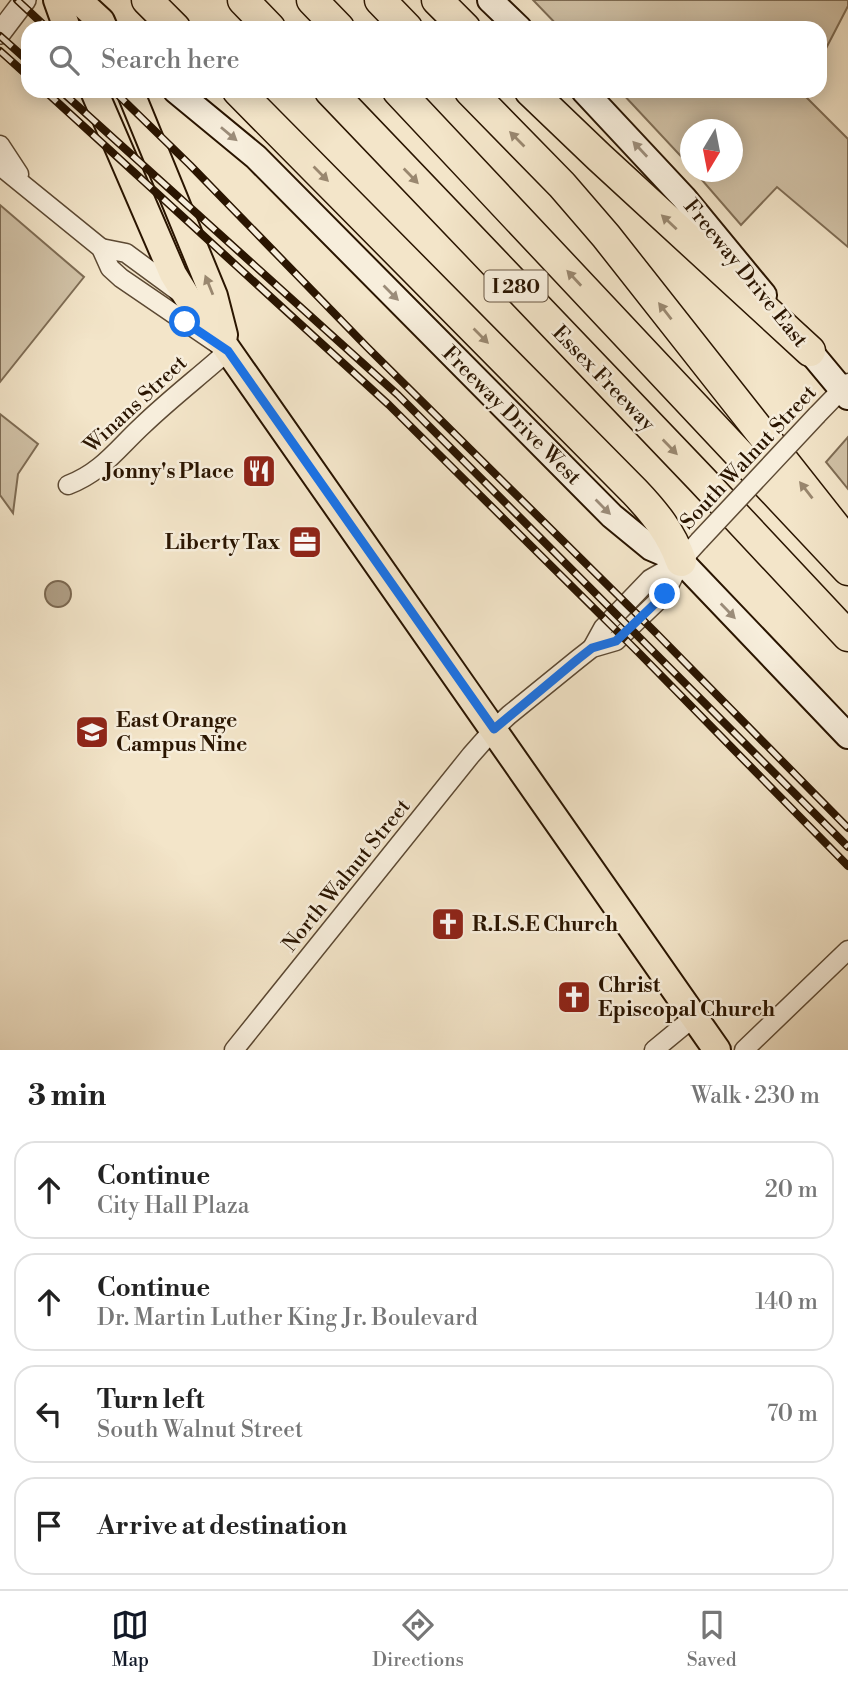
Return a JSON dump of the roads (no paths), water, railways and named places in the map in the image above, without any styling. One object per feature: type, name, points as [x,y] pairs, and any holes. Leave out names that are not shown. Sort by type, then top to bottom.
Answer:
[{"type":"highway","points":[[148,0],[168,21]]},
{"type":"highway","points":[[243,0],[263,21]]},
{"type":"highway","points":[[313,0],[332,21]]},
{"type":"highway","points":[[380,0],[400,21]]},
{"type":"highway","points":[[437,0],[458,21]]},
{"type":"highway","points":[[245,98],[640,498],[665,528],[676,549],[690,551]]},
{"type":"highway","name":"Essex Freeway","points":[[337,98],[848,636]]},
{"type":"highway","name":"I 280","points":[[405,98],[848,570]]},
{"type":"highway","points":[[477,98],[554,176],[606,236],[848,543]]},
{"type":"highway","points":[[537,98],[810,351]]},
{"type":"main road","points":[[57,0],[64,21]]},
{"type":"main road","points":[[78,0],[99,21]]},
{"type":"main road","points":[[490,0],[512,21]]},
{"type":"main road","points":[[97,98],[173,274],[189,300],[206,319],[717,1050]]},
{"type":"main road","points":[[133,98],[214,296],[228,351]]},
{"type":"main road","name":"Freeway Drive West","points":[[185,98],[265,166],[612,516],[651,548],[690,551],[848,736]]},
{"type":"main road","name":"Freeway Drive East","points":[[591,98],[684,198],[810,351],[846,390]]},
{"type":"street","points":[[0,33],[25,0]]},
{"type":"street","points":[[0,145],[27,186]]},
{"type":"street","points":[[0,166],[101,248],[113,271],[228,351]]},
{"type":"street","points":[[101,248],[126,253],[189,300]]},
{"type":"street","name":"Winans Street","points":[[68,485],[98,470],[142,425],[228,351]]},
{"type":"street","name":"South Walnut Street","points":[[494,729],[592,648],[616,641],[665,594],[690,551],[817,415],[846,390]]},
{"type":"street","name":"North Walnut Street","points":[[234,1050],[494,729]]},
{"type":"street","points":[[744,1050],[848,950]]},
{"type":"street","points":[[654,1050],[694,1017]]},
{"type":"railway","points":[[17,0],[40,21]]},
{"type":"railway","points":[[0,36],[21,55]]},
{"type":"railway","points":[[0,51],[21,70]]},
{"type":"railway","points":[[53,98],[389,405],[638,652],[848,866]]},
{"type":"railway","points":[[69,98],[398,395],[848,847]]},
{"type":"railway","points":[[121,98],[848,828]]},
{"type":"place","name":"Jonny's Place","points":[[259,471]]},
{"type":"place","name":"Liberty Tax","points":[[305,542]]},
{"type":"place","name":"East Orange Campus Nine","points":[[92,732]]},
{"type":"place","name":"R.I.S.E Church","points":[[448,924]]},
{"type":"place","name":"Christ Episcopal Church","points":[[574,997]]}]
